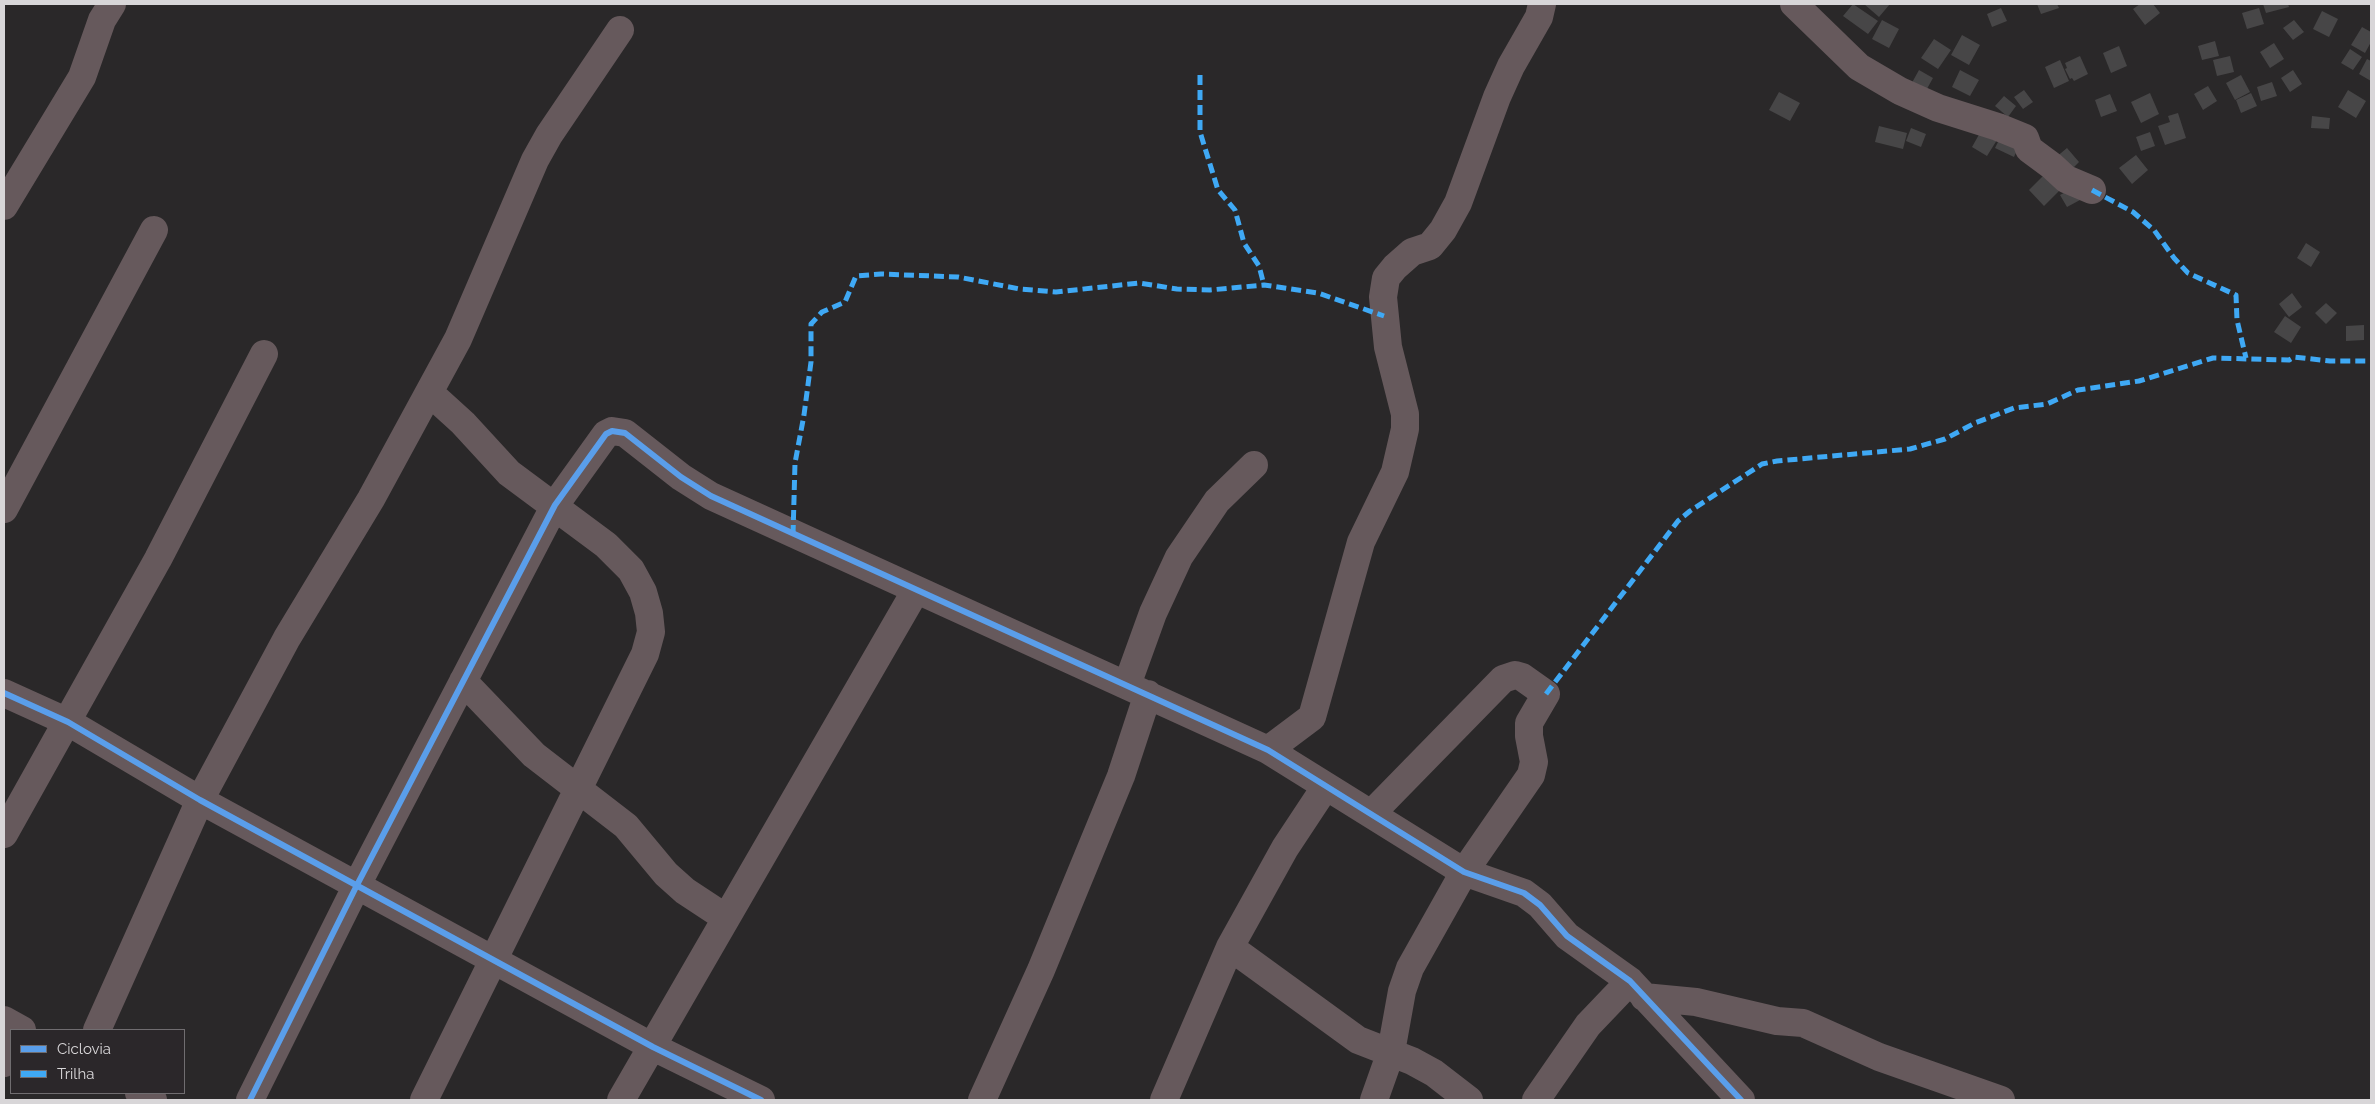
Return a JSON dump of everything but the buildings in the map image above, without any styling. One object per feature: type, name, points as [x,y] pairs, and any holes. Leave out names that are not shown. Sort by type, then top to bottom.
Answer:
[{"type":"street","points":[[4,206],[82,77],[102,20],[112,4]]},
{"type":"street","points":[[1268,750],[1312,717],[1362,542],[1395,472],[1405,429],[1405,414],[1388,347],[1383,297],[1386,278],[1412,252],[1430,246],[1443,230],[1458,203],[1497,97],[1511,66],[1539,17],[1542,4]]},
{"type":"street","points":[[1794,4],[1859,67],[1900,91],[1938,108],[1998,127],[2025,138],[2029,149],[2052,166],[2066,180],[2092,190]]},
{"type":"street","points":[[97,1029],[200,800],[287,638],[371,499],[458,339],[544,143],[620,30]]},
{"type":"street","points":[[4,508],[154,230]]},
{"type":"street","points":[[4,834],[158,559],[264,354]]},
{"type":"street","points":[[424,1100],[645,654],[651,632],[650,613],[643,592],[630,570],[606,545],[509,472],[463,423],[430,392]]},
{"type":"street","points":[[250,1100],[357,884],[555,505],[606,434],[612,431],[625,433],[681,477],[711,496],[1268,750],[1464,872],[1524,893],[1540,905],[1567,936],[1637,989],[1741,1100]]},
{"type":"street","points":[[982,1100],[1041,970],[1121,776],[1153,613],[1179,557],[1217,500],[1254,465]]},
{"type":"street","points":[[621,1100],[916,590]]},
{"type":"street","points":[[1371,814],[1504,679],[1515,675],[1522,677],[1546,694],[1534,711],[1529,723],[1534,762],[1531,776],[1464,872],[1410,968],[1402,991],[1391,1052],[1374,1100]]},
{"type":"street","points":[[463,681],[534,755],[626,826],[666,874],[685,892],[726,918]]},
{"type":"street","points":[[4,693],[68,722],[200,800],[653,1047],[761,1100]]},
{"type":"street","points":[[1164,1100],[1230,947],[1285,848],[1326,786]]},
{"type":"street","points":[[1230,947],[1358,1040],[1391,1052],[1434,1073],[1469,1100]]},
{"type":"street","points":[[1536,1100],[1588,1025],[1637,989],[1758,1017],[1808,1025],[1879,1057],[2001,1100]]},
{"type":"street","points":[[4,1063],[10,1048]]},
{"type":"street","points":[[141,1094],[153,1100]]},
{"type":"marked path","points":[[1200,75],[1200,132],[1218,190],[1235,210],[1244,243],[1259,266],[1264,285]]},
{"type":"marked path","points":[[2092,190],[2133,212],[2154,230],[2174,258],[2188,273],[2236,295],[2237,320],[2246,358]]},
{"type":"marked path","points":[[793,535],[795,463],[811,362],[811,324],[822,312],[845,302],[856,276],[881,274],[958,277],[1020,289],[1056,292],[1139,283],[1177,289],[1210,290],[1264,285],[1318,293],[1384,316]]},
{"type":"marked path","points":[[1546,694],[1678,521],[1690,511],[1762,464],[1910,449],[1945,439],[1975,423],[2014,408],[2047,404],[2078,390],[2139,381],[2213,358],[2289,360],[2294,357],[2330,361],[2371,361]]},
{"type":"cycle path","points":[[250,1100],[357,885],[555,505],[606,434],[612,431],[625,433],[681,477],[711,496],[1268,750],[1464,872],[1524,893],[1540,905],[1567,936],[1630,981],[1741,1100]]},
{"type":"cycle path","points":[[4,693],[68,722],[200,800],[653,1047],[761,1100]]}]
